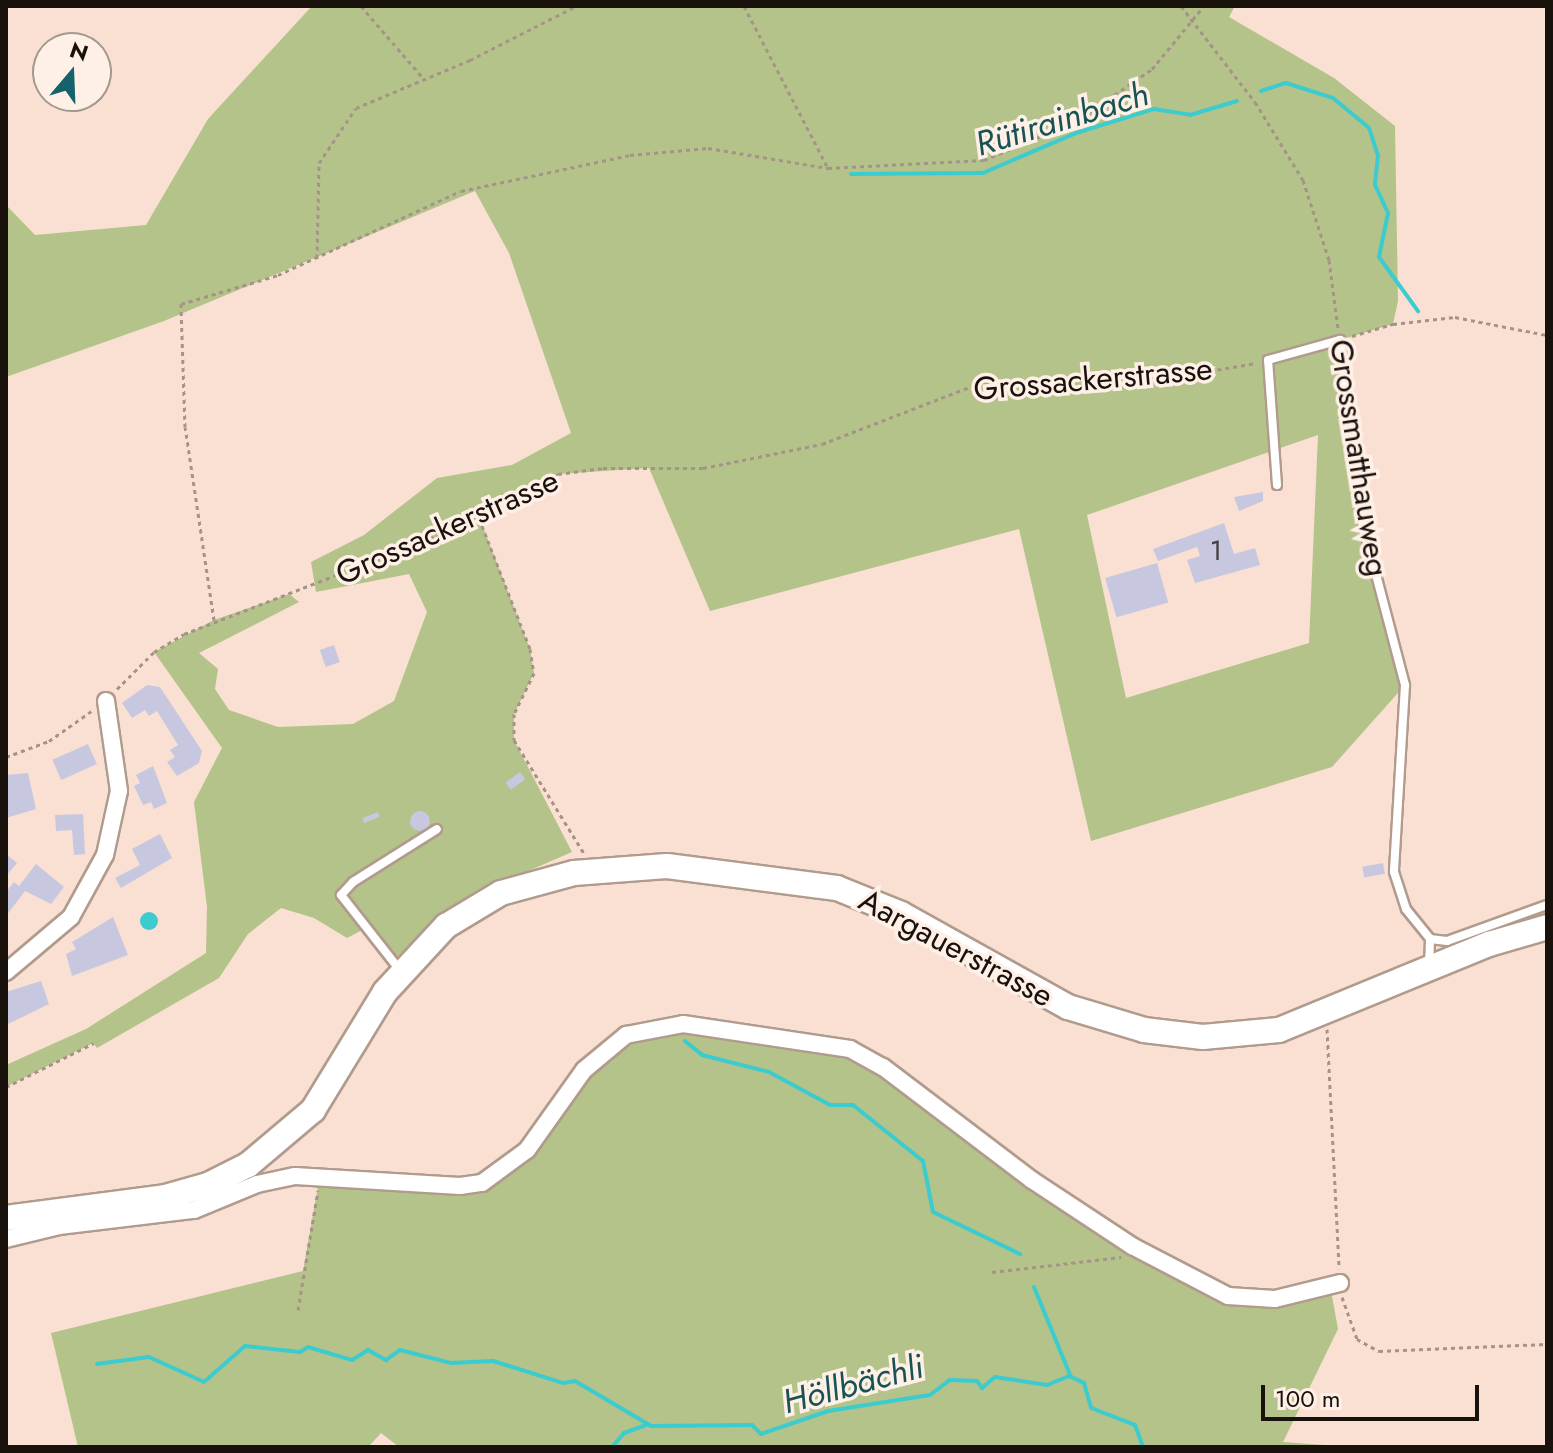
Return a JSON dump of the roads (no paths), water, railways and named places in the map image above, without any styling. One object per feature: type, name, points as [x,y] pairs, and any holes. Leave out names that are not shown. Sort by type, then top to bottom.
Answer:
[{"type":"main road","name":"Aargauerstrasse","points":[[6,1218],[181,1193],[229,1175],[273,1148],[322,1097],[401,971],[471,908],[532,882],[594,870],[714,870],[837,888],[901,914],[1068,1007],[1144,1030],[1240,1036],[1279,1030],[1429,969],[1547,927]]},
{"type":"street","points":[[6,972],[71,917],[105,855],[119,791],[106,701]]},
{"type":"street","points":[[6,1239],[59,1226],[194,1210],[275,1178],[320,1175],[405,1184],[482,1183],[527,1150],[584,1070],[626,1035],[683,1024],[850,1049],[883,1067],[1032,1180],[1149,1254],[1228,1296],[1275,1299],[1340,1283]]},
{"type":"lane","name":"Grossmatthauweg","points":[[1277,485],[1268,360],[1340,340],[1362,521],[1405,685],[1394,872],[1406,909],[1430,939]]},
{"type":"lane","points":[[401,971],[341,895],[353,882],[437,829]]},
{"type":"lane","points":[[1429,969],[1430,939],[1447,941],[1547,905]]},
{"type":"water","points":[[149,912],[158,921],[149,930],[140,921]]},
{"type":"waterway","name":"Rütirainbach","points":[[1261,91],[1286,83],[1333,98],[1369,128],[1378,155],[1375,185],[1388,213],[1379,257],[1418,311]]},
{"type":"waterway","name":"Rütirainbach","points":[[851,174],[983,173],[1076,133],[1154,109],[1190,115],[1237,101]]},
{"type":"waterway","points":[[685,1041],[702,1055],[769,1072],[830,1105],[853,1105],[923,1161],[933,1212],[1020,1254]]},
{"type":"waterway","points":[[1034,1287],[1071,1377]]},
{"type":"waterway","name":"Höllbächli","points":[[97,1364],[149,1357],[204,1382],[245,1346],[300,1352],[308,1347],[352,1360],[368,1350],[386,1360],[400,1350],[451,1363],[493,1361],[563,1383],[575,1381],[651,1426],[752,1425],[761,1434],[828,1411],[930,1395],[950,1380],[977,1381],[982,1388],[995,1377],[1047,1385],[1069,1376],[1084,1383],[1091,1408],[1135,1425],[1143,1447]]},
{"type":"waterway","points":[[612,1447],[624,1433],[646,1425]]}]
